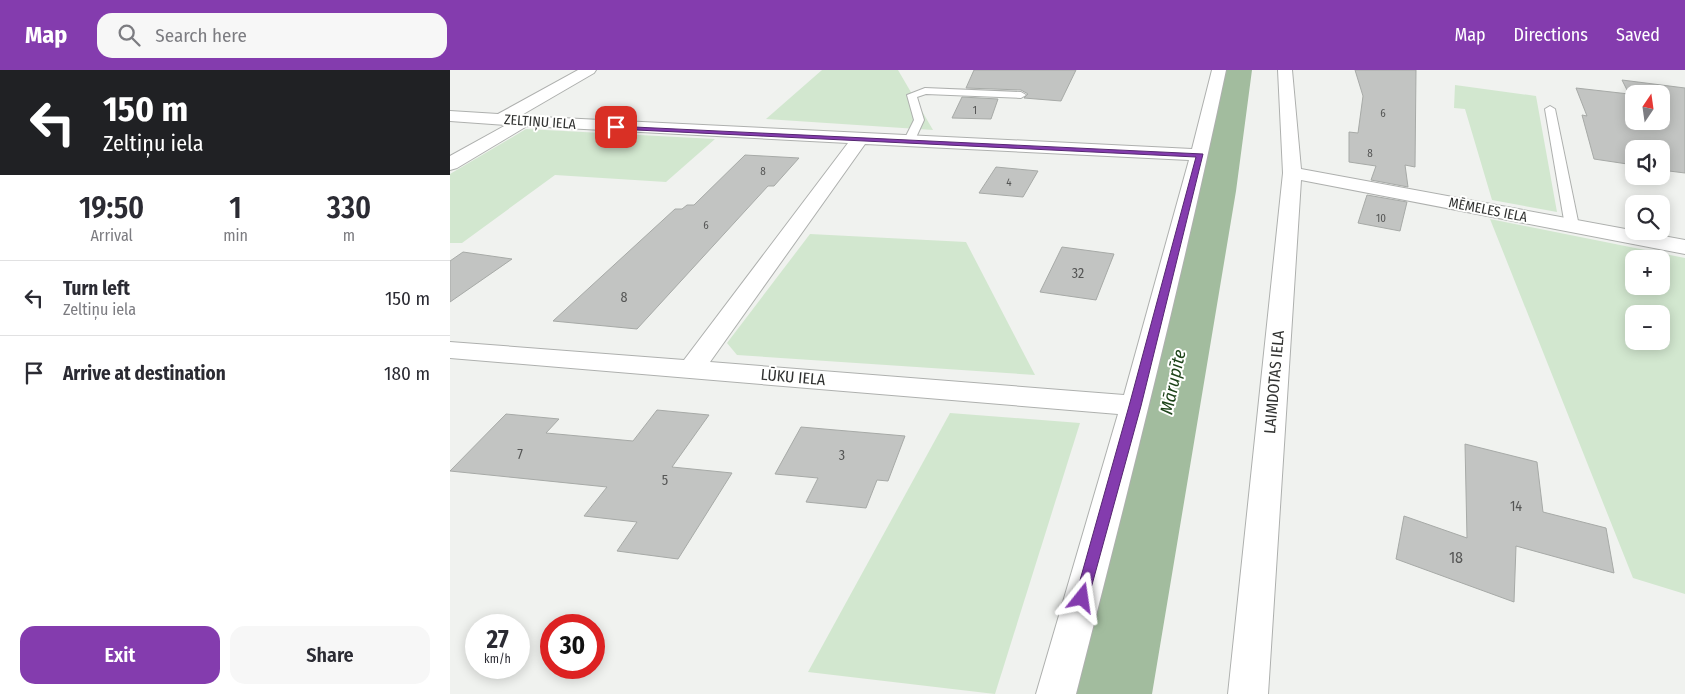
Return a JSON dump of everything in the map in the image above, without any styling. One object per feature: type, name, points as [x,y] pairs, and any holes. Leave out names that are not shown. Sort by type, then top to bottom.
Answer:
[{"type":"street","points":[[502,119],[589,70]]},
{"type":"street","points":[[1056,694],[1135,406],[1200,155],[1219,70]]},
{"type":"street","name":"LAIMDOTAS IELA","points":[[1248,694],[1292,173],[1285,70]]},
{"type":"street","name":"ZELTIŅU IELA","points":[[450,116],[860,140],[1200,155]]},
{"type":"street","points":[[450,164],[526,120]]},
{"type":"street","points":[[692,368],[860,140]]},
{"type":"street","name":"MĒMELES IELA","points":[[1292,173],[1685,247]]},
{"type":"street","name":"LŪKU IELA","points":[[450,350],[692,368],[1135,406]]},
{"type":"lane","points":[[909,142],[919,120],[912,95],[925,91],[1021,95]]},
{"type":"lane","points":[[1550,109],[1572,226]]},
{"type":"green space","points":[[822,70],[898,70],[933,130],[766,119]]},
{"type":"green space","points":[[1455,85],[1536,96],[1557,212],[1492,200],[1465,109],[1454,108]]},
{"type":"green space","points":[[526,129],[715,139],[666,182],[555,175],[462,243],[450,243],[450,174]]},
{"type":"green space","points":[[1490,219],[1645,250],[1625,250],[1625,295],[1670,295],[1670,255],[1685,258],[1685,594],[1633,578]]},
{"type":"green space","points":[[810,234],[966,242],[1035,375],[737,355],[727,343]]},
{"type":"green space","points":[[950,413],[1080,423],[995,694],[808,672]]},
{"type":"building","points":[[974,70],[1076,70],[1061,101],[1024,98],[1028,94],[1021,90],[966,88]]},
{"type":"building","points":[[1355,70],[1416,70],[1415,167],[1405,165],[1408,187],[1371,180],[1376,166],[1349,162],[1349,132],[1358,133],[1363,96]]},
{"type":"building","points":[[1622,80],[1661,85],[1625,86]]},
{"type":"building","points":[[1670,86],[1685,88],[1685,173],[1670,171],[1670,140],[1625,140],[1625,164],[1594,159],[1582,115],[1587,116],[1576,88],[1625,94],[1625,130],[1670,130]]},
{"type":"building","points":[[962,97],[998,99],[991,119],[952,118]]},
{"type":"building","points":[[745,155],[799,158],[774,186],[768,186],[637,329],[553,321],[675,209],[694,205]]},
{"type":"building","points":[[996,167],[1038,171],[1023,197],[979,193]]},
{"type":"building","points":[[1367,195],[1407,202],[1400,231],[1358,223]]},
{"type":"building","points":[[1062,247],[1114,254],[1096,300],[1040,292]]},
{"type":"building","points":[[463,252],[512,259],[450,302],[450,261]]},
{"type":"building","points":[[657,410],[709,415],[672,467],[732,473],[678,559],[617,551],[637,522],[584,516],[607,487],[450,471],[506,414],[559,419],[546,433],[633,441]]},
{"type":"building","points":[[801,427],[905,436],[888,481],[877,480],[866,508],[806,502],[818,478],[775,474]]},
{"type":"building","points":[[1465,444],[1537,462],[1543,512],[1606,528],[1614,573],[1516,546],[1514,602],[1396,559],[1404,516],[1467,538]]},
{"type":"waterway","name":"Mārupīte","points":[[1106,694],[1214,191],[1236,70]]},
{"type":"route","points":[[616,127],[1200,155],[1135,406],[1082,598]]}]
